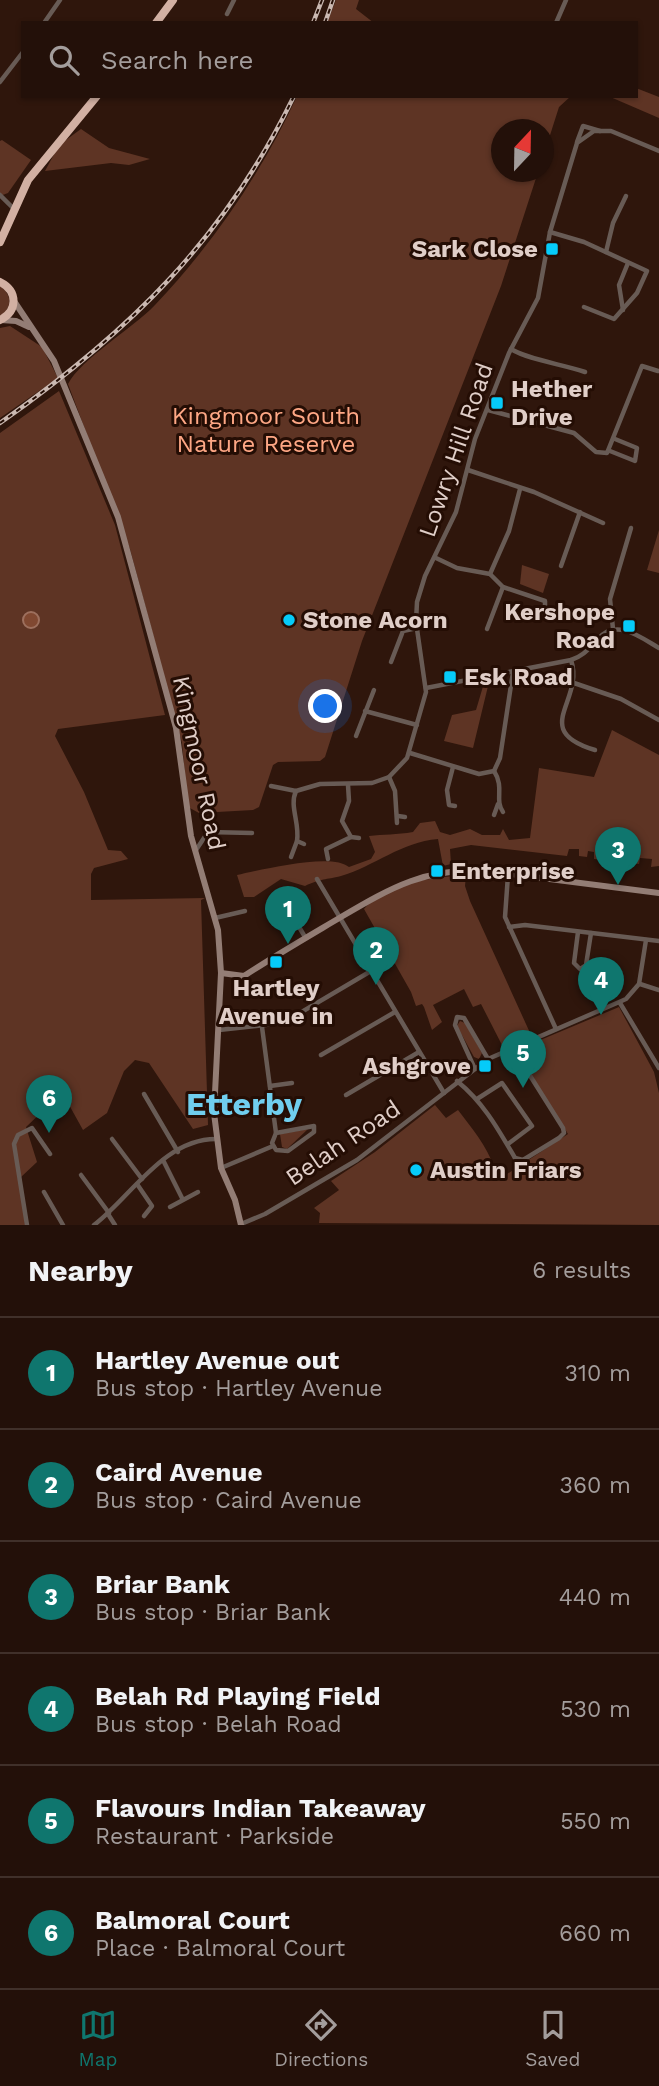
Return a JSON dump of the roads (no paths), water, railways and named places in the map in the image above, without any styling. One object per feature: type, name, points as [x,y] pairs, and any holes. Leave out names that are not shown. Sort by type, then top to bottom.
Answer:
[{"type":"highway","points":[[157,21],[173,0]]},
{"type":"highway","points":[[0,242],[13,208],[38,166],[95,98]]},
{"type":"highway","points":[[0,272],[3,284],[14,299],[11,312],[1,320]]},
{"type":"street","points":[[45,21],[60,0]]},
{"type":"street","points":[[227,14],[234,0]]},
{"type":"street","points":[[557,21],[566,0]]},
{"type":"street","points":[[0,82],[21,55]]},
{"type":"street","points":[[577,143],[583,126],[593,126],[600,131]]},
{"type":"street","points":[[577,143],[588,134],[600,131],[617,132],[659,152]]},
{"type":"street","name":"Lowry Hill Road","points":[[389,777],[410,753],[426,688],[417,628],[418,602],[425,576],[456,512],[475,439],[510,349],[538,298],[550,232],[577,143]]},
{"type":"street","points":[[0,195],[13,208]]},
{"type":"street","points":[[606,252],[613,223],[626,196]]},
{"type":"street","points":[[550,232],[606,252],[647,271],[634,295],[614,319],[584,307]]},
{"type":"street","points":[[623,311],[620,280],[628,263]]},
{"type":"street","points":[[620,291],[634,295]]},
{"type":"street","name":"Kingmoor Road","points":[[14,299],[54,361],[118,517],[176,728],[196,850],[215,918],[221,973],[214,1095],[221,1168],[235,1200],[241,1225]]},
{"type":"street","points":[[1,320],[16,321],[31,328]]},
{"type":"street","points":[[510,349],[524,356],[558,362],[585,372]]},
{"type":"street","points":[[610,451],[642,366],[658,371]]},
{"type":"street","points":[[488,410],[574,433],[598,453],[610,451],[635,461],[639,451],[615,439]]},
{"type":"street","points":[[468,470],[603,523]]},
{"type":"street","points":[[490,574],[509,531],[520,489]]},
{"type":"street","points":[[561,566],[580,512]]},
{"type":"street","points":[[613,629],[610,599],[631,528]]},
{"type":"street","points":[[436,558],[457,568],[490,574],[503,587],[545,601],[545,617]]},
{"type":"street","points":[[487,629],[503,587]]},
{"type":"street","points":[[391,662],[403,631],[417,628]]},
{"type":"street","points":[[426,688],[571,660],[585,653],[603,634],[613,629],[626,630],[659,648]]},
{"type":"street","points":[[571,660],[574,683],[563,715],[563,732],[571,741],[595,750]]},
{"type":"street","points":[[494,815],[501,786],[494,771],[500,758],[513,672]]},
{"type":"street","points":[[574,683],[621,699],[659,720]]},
{"type":"street","points":[[355,736],[374,690]]},
{"type":"street","points":[[365,711],[417,725]]},
{"type":"street","points":[[410,753],[480,774],[494,771]]},
{"type":"street","points":[[446,813],[452,806],[447,790],[453,767]]},
{"type":"street","points":[[271,786],[296,791],[320,784],[348,785],[389,777],[395,791],[397,823]]},
{"type":"street","points":[[348,785],[349,801],[342,821],[351,837]]},
{"type":"street","points":[[291,857],[299,824],[293,797],[296,791]]},
{"type":"street","points":[[498,803],[503,812]]},
{"type":"street","points":[[398,816],[405,817]]},
{"type":"street","points":[[196,850],[208,832],[252,833]]},
{"type":"street","points":[[328,859],[326,849],[351,837],[359,838]]},
{"type":"street","points":[[297,841],[304,844]]},
{"type":"street","points":[[221,973],[244,976],[304,937],[388,889],[430,874],[472,870],[659,893]]},
{"type":"street","points":[[508,875],[504,913],[556,1029]]},
{"type":"street","points":[[317,878],[443,1093]]},
{"type":"street","points":[[283,900],[304,937]]},
{"type":"street","points":[[215,918],[245,911]]},
{"type":"street","points":[[509,928],[526,925],[659,942]]},
{"type":"street","points":[[578,932],[575,963],[580,968],[586,965],[591,933]]},
{"type":"street","points":[[646,940],[639,984],[659,990]]},
{"type":"street","points":[[219,1030],[283,1023],[371,971]]},
{"type":"street","name":"Belah Road","points":[[241,1225],[265,1214],[356,1160],[474,1067],[512,1047],[620,1003],[639,984]]},
{"type":"street","points":[[620,1003],[659,1068]]},
{"type":"street","points":[[321,1055],[395,1012]]},
{"type":"street","points":[[474,1067],[455,1025],[457,1017],[464,1018],[488,1059]]},
{"type":"street","points":[[262,1027],[276,1133],[272,1139],[273,1146],[279,1151],[288,1151],[316,1129],[313,1126],[276,1133]]},
{"type":"street","points":[[457,1081],[477,1099],[508,1144],[513,1156],[521,1161],[564,1133],[512,1047]]},
{"type":"street","points":[[345,1095],[419,1052]]},
{"type":"street","points":[[270,1086],[292,1083]]},
{"type":"street","points":[[477,1099],[502,1083],[532,1126],[508,1144]]},
{"type":"street","points":[[144,1094],[178,1152]]},
{"type":"street","points":[[27,1225],[14,1144],[18,1135],[32,1128],[50,1154]]},
{"type":"street","points":[[112,1139],[152,1206],[144,1216]]},
{"type":"street","points":[[94,1225],[163,1160],[202,1141],[218,1139]]},
{"type":"street","points":[[221,1168],[273,1146]]},
{"type":"street","points":[[163,1160],[182,1198]]},
{"type":"street","points":[[81,1175],[115,1225]]},
{"type":"street","points":[[44,1192],[63,1225]]},
{"type":"street","points":[[170,1207],[182,1198],[198,1192]]},
{"type":"railway","points":[[314,21],[322,0]]},
{"type":"railway","points":[[326,21],[333,0]]},
{"type":"railway","points":[[0,423],[91,354],[169,279],[237,195],[267,148],[293,98]]},
{"type":"place","name":"Sark Close","points":[[552,249]]},
{"type":"place","name":"Hether Drive","points":[[497,403]]},
{"type":"place","name":"Stone Acorn","points":[[289,620]]},
{"type":"place","name":"Kershope Road","points":[[629,626]]},
{"type":"place","name":"Esk Road","points":[[450,677]]},
{"type":"place","name":"Enterprise","points":[[437,871]]},
{"type":"place","name":"Briar Bank","points":[[618,885]]},
{"type":"place","name":"Hartley Avenue out","points":[[288,944]]},
{"type":"place","name":"Hartley Avenue in","points":[[276,962]]},
{"type":"place","name":"Caird Avenue","points":[[376,985]]},
{"type":"place","name":"Belah Rd Playing Field","points":[[601,1015]]},
{"type":"place","name":"Ashgrove","points":[[485,1066]]},
{"type":"place","name":"Flavours Indian Takeaway","points":[[523,1088]]},
{"type":"place","name":"Balmoral Court","points":[[49,1133]]},
{"type":"place","name":"Austin Friars","points":[[416,1170]]},
{"type":"district","name":"Etterby","points":[[244,1104]]},
{"type":"park label","name":"Kingmoor South Nature Reserve","points":[[266,430]]}]
